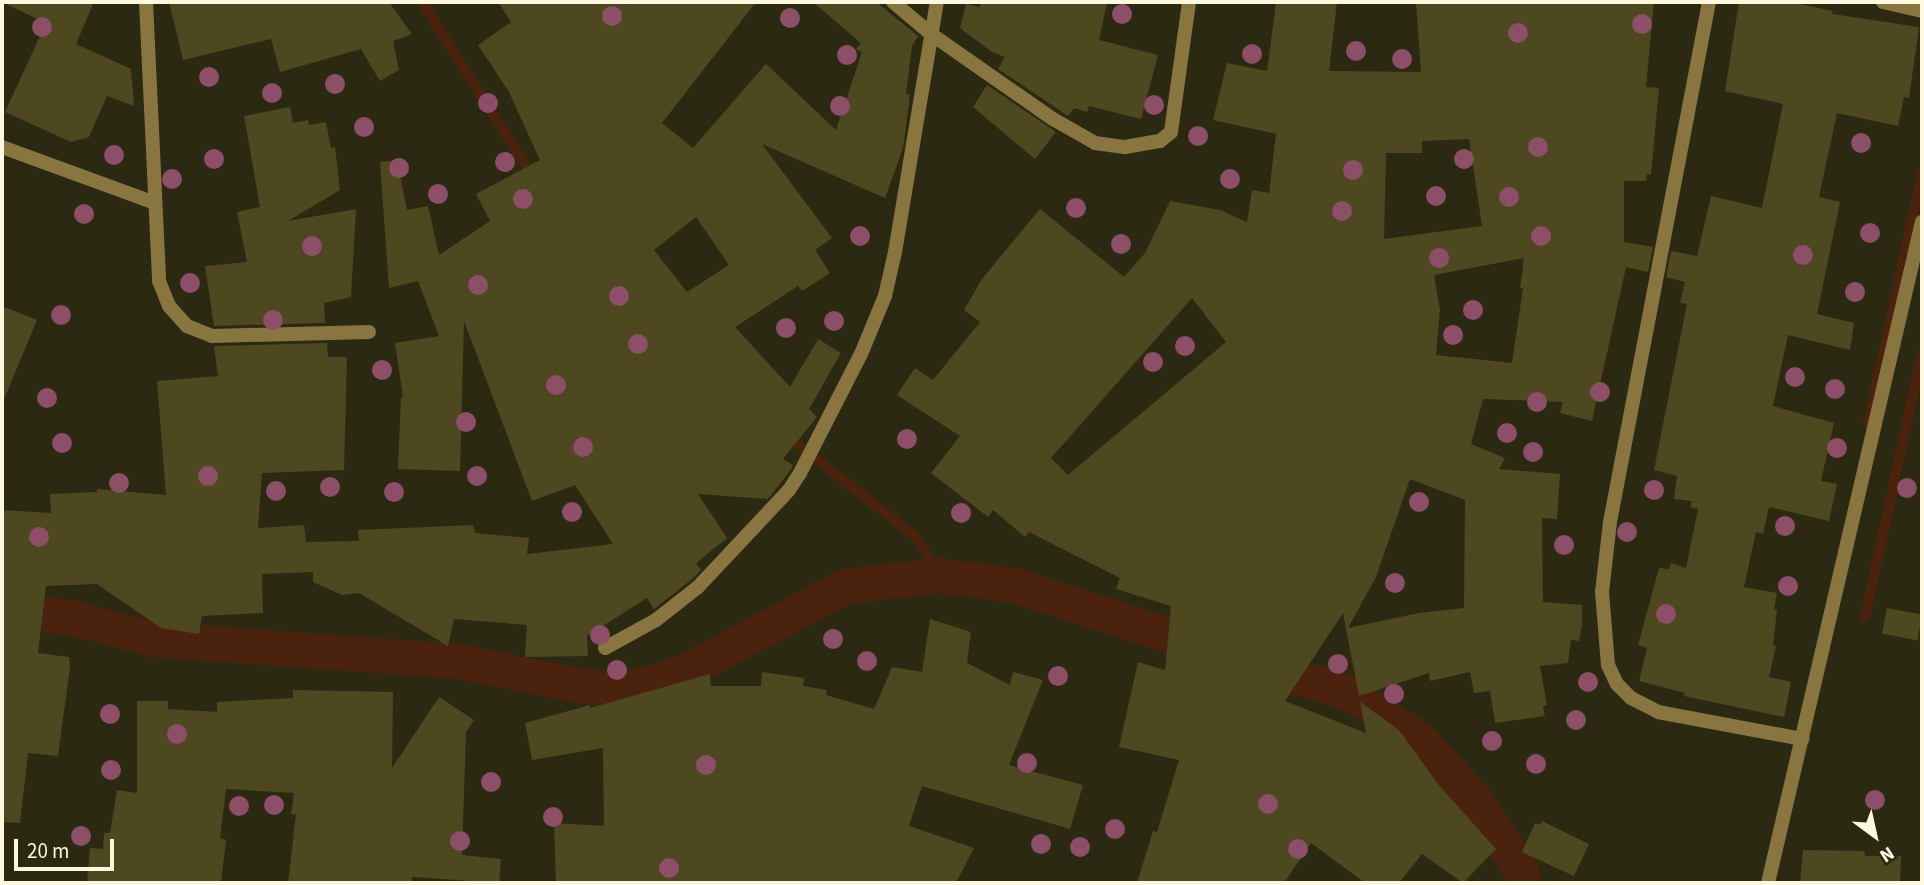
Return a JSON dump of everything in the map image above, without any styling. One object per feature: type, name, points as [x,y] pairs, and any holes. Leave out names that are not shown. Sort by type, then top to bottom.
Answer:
[{"type":"street","points":[[146,2],[159,281],[169,306],[187,326],[212,336],[369,332]]},
{"type":"street","points":[[893,2],[931,34],[1064,125],[1095,143],[1125,147],[1160,141],[1171,132],[1189,2]]},
{"type":"street","points":[[605,648],[656,620],[698,587],[789,491],[800,473],[861,354],[885,296],[895,252],[937,2]]},
{"type":"street","points":[[1709,2],[1610,523],[1602,592],[1608,665],[1617,684],[1631,698],[1658,712],[1802,739]]},
{"type":"street","points":[[1883,2],[1922,11]]},
{"type":"street","points":[[2,147],[155,203]]},
{"type":"street","points":[[1768,883],[1922,222]]},
{"type":"building","points":[[2,2],[94,2],[76,44],[131,69],[134,106],[107,96],[89,137],[71,142],[5,112],[46,23]]},
{"type":"building","points":[[169,2],[389,2],[412,34],[393,41],[399,70],[380,81],[361,49],[280,72],[271,39],[183,60]]},
{"type":"building","points":[[498,2],[756,2],[662,123],[693,148],[766,64],[836,130],[862,52],[856,49],[861,43],[813,2],[876,2],[918,36],[912,46],[906,94],[910,95],[903,148],[885,198],[762,144],[832,238],[815,250],[830,273],[802,291],[798,286],[735,327],[790,387],[818,339],[841,353],[809,409],[817,417],[783,459],[793,465],[792,468],[768,499],[698,494],[727,538],[696,563],[701,570],[691,580],[654,609],[647,598],[587,636],[588,656],[525,657],[527,625],[454,619],[448,646],[359,593],[342,595],[313,582],[313,572],[262,574],[263,613],[202,616],[199,634],[161,628],[97,584],[46,586],[38,653],[69,657],[70,667],[58,756],[28,753],[20,823],[2,822],[2,510],[51,513],[50,494],[97,492],[97,489],[166,495],[157,381],[218,376],[214,346],[327,343],[328,357],[347,357],[344,470],[262,473],[258,528],[304,525],[306,542],[359,541],[358,530],[473,525],[475,533],[529,538],[527,554],[613,544],[575,485],[532,501],[464,321],[460,471],[398,469],[403,397],[395,343],[439,336],[418,281],[389,288],[380,162],[397,160],[407,210],[428,206],[439,255],[490,221],[476,194],[540,160],[509,92],[478,45],[511,22]],"holes":[[[696,217],[729,265],[687,292],[654,250]]]},
{"type":"building","points":[[981,2],[1107,2],[1099,40],[1158,55],[1141,119],[1089,106],[1087,112],[1074,108],[1068,116],[998,69],[1005,57],[992,52],[960,28],[966,4],[980,7]]},
{"type":"building","points":[[1276,2],[1337,2],[1329,71],[1421,72],[1416,2],[1654,2],[1646,87],[1659,88],[1651,175],[1647,174],[1646,181],[1624,181],[1624,242],[1653,247],[1648,272],[1626,267],[1592,421],[1560,413],[1563,402],[1483,399],[1471,444],[1505,458],[1499,469],[1560,474],[1557,519],[1542,518],[1543,602],[1582,605],[1582,625],[1579,641],[1571,640],[1568,663],[1540,666],[1547,705],[1543,706],[1545,716],[1495,723],[1490,691],[1474,693],[1470,672],[1430,681],[1429,673],[1359,696],[1343,613],[1285,701],[1366,733],[1360,702],[1399,730],[1438,784],[1496,849],[1463,883],[1422,854],[1399,883],[1365,883],[1311,843],[1284,883],[1137,883],[1153,831],[1157,832],[1179,760],[1119,747],[1138,662],[1165,670],[1171,606],[1116,589],[1120,578],[1029,532],[1025,537],[993,510],[988,517],[931,473],[960,436],[897,395],[915,368],[933,380],[980,322],[964,310],[982,279],[1040,209],[1124,277],[1145,253],[1170,201],[1220,210],[1247,222],[1252,190],[1269,193],[1276,134],[1213,120],[1227,63],[1267,71]],"holes":[[[1469,139],[1482,226],[1384,239],[1386,153],[1422,153],[1422,141]],[[1524,258],[1520,288],[1523,288],[1512,363],[1436,355],[1440,310],[1434,275]],[[1192,298],[1226,342],[1068,475],[1051,458]],[[1410,479],[1465,500],[1464,608],[1419,613],[1348,628],[1376,577]]]},
{"type":"building","points":[[1739,2],[1791,2],[1833,11],[1832,14],[1919,27],[1909,98],[1904,97],[1898,126],[1837,113],[1819,197],[1840,202],[1817,314],[1854,323],[1850,350],[1788,335],[1773,406],[1834,423],[1821,481],[1837,484],[1829,521],[1769,507],[1763,534],[1756,532],[1744,587],[1777,593],[1773,645],[1776,646],[1769,677],[1791,682],[1784,717],[1684,696],[1685,693],[1639,681],[1647,648],[1638,645],[1659,568],[1669,569],[1671,563],[1686,568],[1698,509],[1690,507],[1692,501],[1674,499],[1677,476],[1654,470],[1687,304],[1680,303],[1685,282],[1666,277],[1671,251],[1697,256],[1711,196],[1762,208],[1783,104],[1725,91]]},
{"type":"building","points":[[987,85],[1056,132],[1035,159],[973,107]]},
{"type":"building","points":[[290,107],[293,123],[308,120],[309,125],[326,122],[331,148],[335,147],[340,190],[288,221],[356,209],[351,297],[324,303],[325,323],[214,326],[205,266],[247,262],[237,212],[260,207],[244,116]]},
{"type":"building","points":[[2,306],[37,320],[2,404]]},
{"type":"building","points":[[1887,608],[1922,615],[1917,640],[1882,634]]},
{"type":"building","points":[[930,619],[971,632],[967,663],[1010,685],[1013,672],[1043,680],[1009,765],[1083,785],[1070,829],[922,786],[909,826],[974,848],[956,883],[556,883],[554,823],[604,826],[603,748],[532,760],[525,723],[590,705],[590,708],[710,674],[711,686],[761,686],[762,672],[804,678],[803,686],[827,690],[826,695],[874,709],[892,667],[922,672]]},
{"type":"building","points":[[293,690],[393,692],[392,768],[439,697],[474,720],[466,732],[462,855],[501,859],[499,883],[412,877],[411,883],[288,883],[296,814],[291,814],[294,793],[226,789],[220,838],[226,840],[221,883],[87,883],[90,848],[103,849],[104,833],[110,833],[117,790],[137,793],[137,701],[168,701],[168,709],[217,712],[217,702],[293,698]]},
{"type":"building","points":[[1542,821],[1589,844],[1574,876],[1522,852],[1535,823],[1540,825]]},
{"type":"building","points":[[1803,850],[1864,851],[1865,856],[1901,856],[1900,883],[1800,883]]},
{"type":"waterway","points":[[422,2],[532,176]]},
{"type":"waterway","points":[[1868,423],[1922,174]]},
{"type":"waterway","points":[[1865,617],[1922,354]]},
{"type":"waterway","points":[[786,435],[917,538],[939,575]]},
{"type":"waterway","points":[[2,609],[69,617],[153,639],[458,661],[577,685],[619,688],[652,683],[685,671],[845,586],[939,575],[1014,585],[1349,693],[1420,739],[1474,799],[1520,869],[1524,883]]}]
